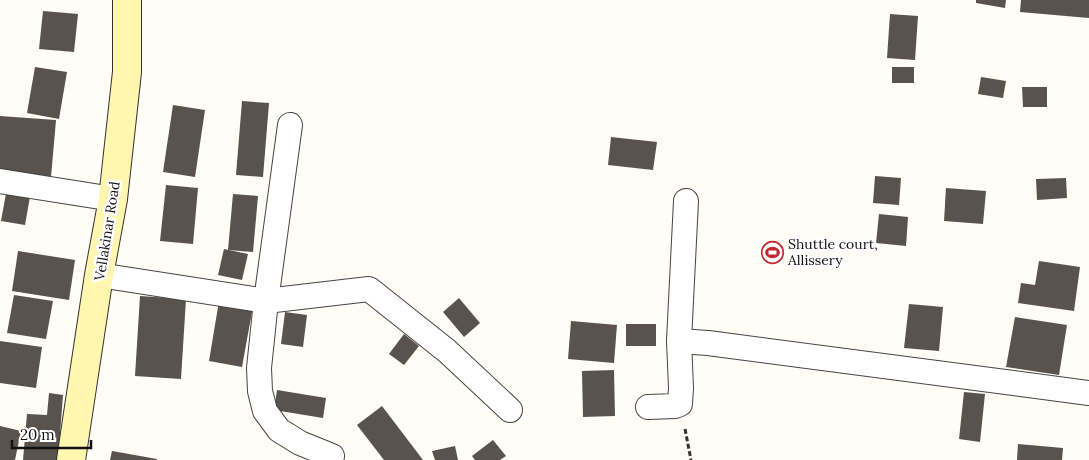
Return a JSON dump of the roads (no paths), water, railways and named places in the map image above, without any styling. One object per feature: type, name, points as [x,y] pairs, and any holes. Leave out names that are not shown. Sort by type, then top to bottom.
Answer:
[{"type":"main road","name":"Vellakinar Road","points":[[71,460],[99,275],[113,199],[127,72],[127,0]]},
{"type":"street","points":[[290,125],[266,302],[259,368],[260,391],[264,411],[279,430],[300,443],[332,456]]},
{"type":"street","points":[[0,181],[113,199]]},
{"type":"street","points":[[648,407],[675,406],[680,404],[681,388],[692,342],[686,201]]},
{"type":"street","points":[[99,275],[266,302],[369,289],[447,351],[510,410]]},
{"type":"street","points":[[692,342],[1089,393]]},
{"type":"place","name":"Shuttle court, Allissery","points":[[772,252]]}]
